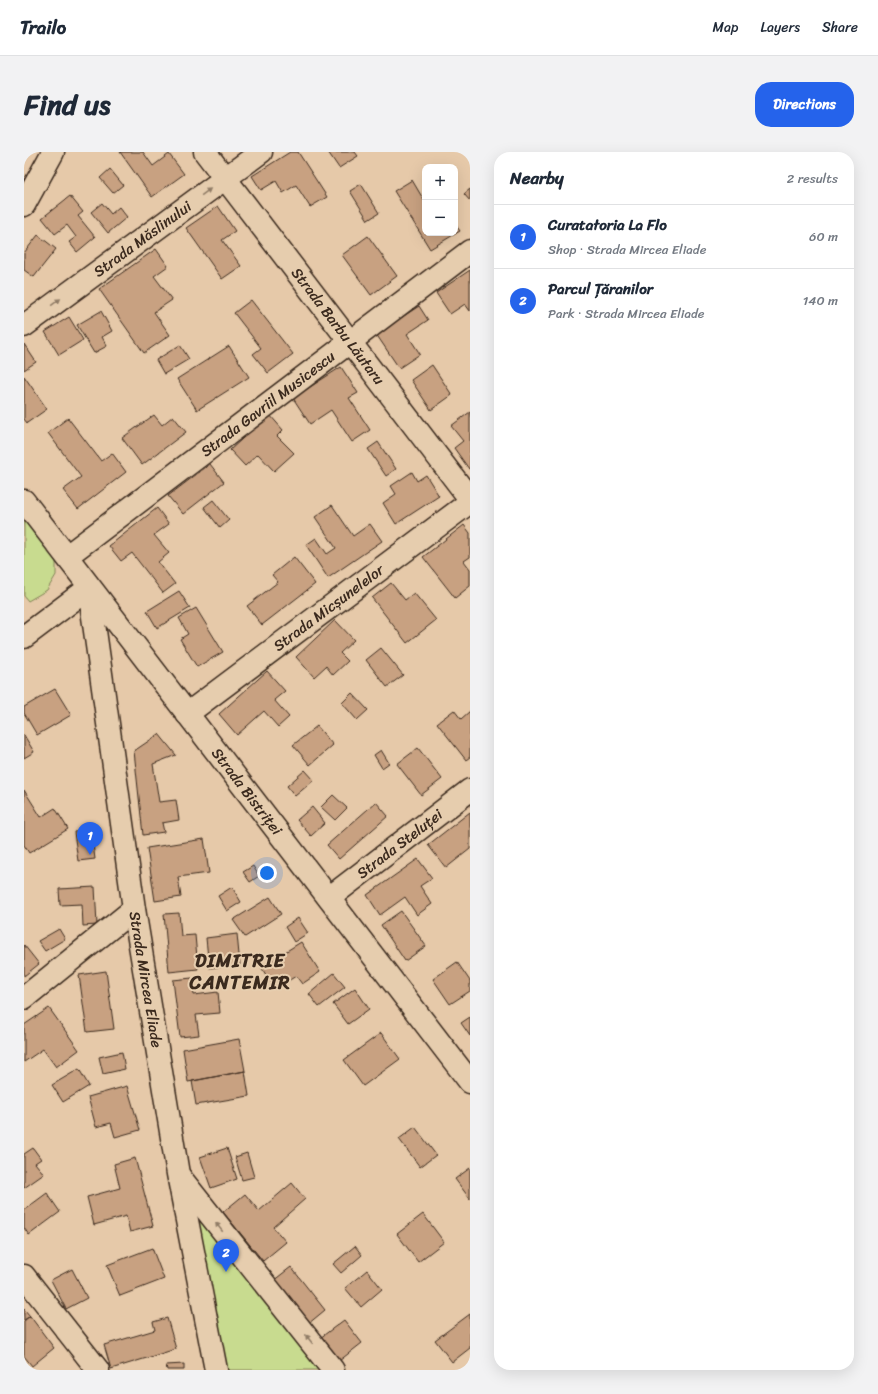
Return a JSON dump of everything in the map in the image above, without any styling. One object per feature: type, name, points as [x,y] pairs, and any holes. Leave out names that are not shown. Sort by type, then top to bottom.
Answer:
[{"type":"street","points":[[24,205],[53,152]]},
{"type":"street","name":"Strada Barbu Lăutaru","points":[[206,152],[351,341],[470,500]]},
{"type":"street","name":"Strada Măslinului","points":[[24,325],[261,152]]},
{"type":"street","name":"Strada Gavriil Musicescu","points":[[67,556],[470,252]]},
{"type":"street","name":"Strada Micșunelelor","points":[[187,714],[470,500]]},
{"type":"street","name":"Strada Bistriței","points":[[24,501],[67,556],[89,588],[470,1081]]},
{"type":"street","points":[[24,637],[89,588]]},
{"type":"street","name":"Strada Mircea Eliade","points":[[89,588],[134,909],[178,1174],[216,1370]]},
{"type":"street","name":"Strada Steluței","points":[[329,898],[470,790]]},
{"type":"street","points":[[24,998],[134,909]]},
{"type":"street","points":[[178,1174],[333,1370]]},
{"type":"street","points":[[24,1276],[98,1370]]},
{"type":"green space","points":[[24,516],[56,557],[56,575],[47,590],[28,601],[24,596]]},
{"type":"green space","points":[[178,1174],[333,1370],[216,1370]]},
{"type":"building","points":[[120,152],[143,152],[153,166],[169,154],[184,174],[152,197]]},
{"type":"building","points":[[290,152],[298,152],[327,197],[310,207],[296,185],[283,193],[276,181],[261,190],[252,176]]},
{"type":"building","points":[[328,152],[355,152],[358,156],[339,168]]},
{"type":"building","points":[[110,169],[123,185],[113,193],[100,178]]},
{"type":"building","points":[[412,180],[422,197],[422,236],[452,236],[430,249],[394,191]]},
{"type":"building","points":[[361,184],[379,213],[368,220],[350,191]]},
{"type":"building","points":[[470,189],[470,201],[464,194]]},
{"type":"building","points":[[70,196],[83,212],[78,216],[95,237],[77,252],[69,242],[76,237],[67,225],[55,234],[42,218]]},
{"type":"building","points":[[102,203],[111,214],[119,207],[127,217],[108,233],[91,212]]},
{"type":"building","points":[[218,206],[235,231],[222,240],[241,266],[222,279],[186,228]]},
{"type":"building","points":[[38,235],[56,249],[34,277],[24,270],[24,253]]},
{"type":"building","points":[[368,236],[397,276],[371,295],[342,255]]},
{"type":"building","points":[[156,249],[168,266],[154,276],[172,300],[154,312],[170,335],[144,353],[99,289]]},
{"type":"building","points":[[470,270],[470,311],[465,304],[450,314],[436,293]]},
{"type":"building","points":[[251,300],[293,354],[268,373],[253,354],[261,348],[234,313]]},
{"type":"building","points":[[419,306],[428,320],[407,334],[420,354],[399,368],[376,334]]},
{"type":"building","points":[[101,311],[112,331],[102,337],[107,346],[94,353],[77,325]]},
{"type":"building","points":[[69,317],[83,340],[59,355],[45,332]]},
{"type":"building","points":[[24,344],[36,362],[24,370]]},
{"type":"building","points":[[180,345],[189,359],[164,374],[156,360]]},
{"type":"building","points":[[229,346],[249,377],[197,410],[177,379]]},
{"type":"building","points":[[432,365],[452,395],[431,410],[411,380]]},
{"type":"building","points":[[341,367],[358,393],[349,398],[370,430],[352,442],[331,410],[310,424],[293,398]]},
{"type":"building","points":[[24,376],[47,409],[27,423],[24,419]]},
{"type":"building","points":[[470,412],[469,469],[454,448],[463,441],[451,426]]},
{"type":"building","points":[[269,414],[283,430],[277,436],[294,453],[274,471],[258,454],[245,466],[230,450]]},
{"type":"building","points":[[154,415],[162,425],[173,416],[186,432],[142,465],[122,438]]},
{"type":"building","points":[[68,418],[101,461],[112,453],[126,472],[78,509],[63,490],[81,477],[48,433]]},
{"type":"building","points":[[378,442],[396,469],[386,476],[368,449]]},
{"type":"building","points":[[210,464],[224,482],[183,514],[168,496]]},
{"type":"building","points":[[412,472],[417,481],[426,475],[439,496],[396,524],[383,503],[396,494],[391,486]]},
{"type":"building","points":[[213,500],[229,520],[220,528],[204,507]]},
{"type":"building","points":[[332,505],[353,536],[370,524],[382,541],[328,578],[306,545],[316,538],[327,554],[336,548],[315,517]]},
{"type":"building","points":[[157,508],[169,524],[154,535],[169,553],[158,562],[175,584],[163,593],[132,553],[121,561],[109,546]]},
{"type":"building","points":[[464,525],[470,533],[470,557],[464,561],[470,569],[470,586],[455,598],[423,557]]},
{"type":"building","points":[[294,557],[315,584],[262,625],[247,606],[278,582],[272,575]]},
{"type":"building","points":[[391,583],[405,600],[414,593],[436,620],[407,643],[372,598]]},
{"type":"building","points":[[179,591],[190,608],[157,628],[147,611]]},
{"type":"building","points":[[196,608],[223,652],[197,667],[180,639],[188,634],[179,618]]},
{"type":"building","points":[[335,620],[354,640],[340,653],[348,661],[333,675],[326,666],[314,677],[296,657]]},
{"type":"building","points":[[381,648],[403,675],[387,687],[366,660]]},
{"type":"building","points":[[267,671],[285,691],[274,700],[289,717],[278,727],[264,711],[237,735],[219,714]]},
{"type":"building","points":[[55,689],[71,715],[37,735],[24,713],[24,707]]},
{"type":"building","points":[[352,693],[368,710],[357,720],[342,703]]},
{"type":"building","points":[[454,710],[461,719],[470,711],[470,757],[466,760],[437,723]]},
{"type":"building","points":[[317,726],[333,745],[310,765],[293,745]]},
{"type":"building","points":[[159,734],[176,755],[153,764],[159,802],[176,800],[179,820],[162,823],[164,832],[143,835],[134,751]]},
{"type":"building","points":[[24,735],[34,752],[24,758]]},
{"type":"building","points":[[418,748],[442,779],[421,795],[397,764]]},
{"type":"building","points":[[381,750],[389,763],[382,768],[374,755]]},
{"type":"building","points":[[305,770],[314,780],[295,796],[287,786]]},
{"type":"building","points":[[24,790],[41,817],[55,808],[68,829],[29,853],[24,845]]},
{"type":"building","points":[[333,795],[347,808],[335,820],[321,807]]},
{"type":"building","points":[[376,802],[388,816],[339,859],[327,845]]},
{"type":"building","points":[[312,807],[325,823],[311,836],[297,820]]},
{"type":"building","points":[[470,812],[470,849],[446,868],[428,845]]},
{"type":"building","points":[[91,829],[95,859],[78,861],[74,832]]},
{"type":"building","points":[[204,839],[209,873],[178,877],[181,897],[155,901],[147,848]]},
{"type":"building","points":[[418,859],[432,878],[420,886],[432,904],[417,915],[405,897],[380,915],[367,895]]},
{"type":"building","points":[[253,866],[259,876],[250,882],[243,872]]},
{"type":"building","points":[[95,887],[97,925],[83,926],[82,904],[60,905],[59,889]]},
{"type":"building","points":[[232,887],[241,902],[227,911],[218,896]]},
{"type":"building","points":[[270,897],[281,914],[245,937],[233,920]]},
{"type":"building","points":[[401,911],[426,946],[405,961],[381,925]]},
{"type":"building","points":[[179,913],[181,936],[195,935],[198,969],[169,972],[164,914]]},
{"type":"building","points":[[298,918],[308,933],[294,942],[285,927]]},
{"type":"building","points":[[59,929],[65,939],[45,951],[38,941]]},
{"type":"building","points":[[237,934],[240,965],[209,968],[206,938]]},
{"type":"building","points":[[301,942],[320,972],[302,984],[296,976],[275,989],[261,967]]},
{"type":"building","points":[[24,945],[39,964],[24,976]]},
{"type":"building","points":[[457,962],[470,981],[470,991],[450,1004],[433,979]]},
{"type":"building","points":[[106,971],[114,1029],[87,1032],[79,975]]},
{"type":"building","points":[[334,973],[345,987],[319,1007],[309,994]]},
{"type":"building","points":[[192,978],[194,995],[218,992],[220,1013],[196,1015],[199,1035],[180,1037],[173,980]]},
{"type":"building","points":[[355,988],[369,1009],[348,1024],[333,1004]]},
{"type":"building","points":[[49,1008],[79,1050],[56,1067],[43,1049],[24,1062],[24,1025]]},
{"type":"building","points":[[470,1017],[470,1036],[461,1023]]},
{"type":"building","points":[[381,1033],[400,1059],[363,1086],[344,1060]]},
{"type":"building","points":[[239,1039],[245,1071],[188,1082],[183,1049]]},
{"type":"building","points":[[122,1052],[125,1069],[103,1074],[99,1057]]},
{"type":"building","points":[[79,1069],[89,1086],[63,1102],[52,1085]]},
{"type":"building","points":[[245,1071],[249,1096],[196,1105],[192,1081]]},
{"type":"building","points":[[127,1086],[140,1130],[115,1137],[111,1123],[96,1127],[88,1097]]},
{"type":"building","points":[[415,1127],[436,1155],[420,1167],[399,1139]]},
{"type":"building","points":[[33,1148],[41,1159],[35,1163],[44,1174],[24,1188],[24,1154]]},
{"type":"building","points":[[227,1148],[237,1179],[211,1188],[200,1157]]},
{"type":"building","points":[[247,1153],[254,1177],[242,1180],[235,1157]]},
{"type":"building","points":[[135,1158],[153,1226],[130,1232],[126,1216],[94,1225],[87,1197],[120,1188],[114,1164]]},
{"type":"building","points":[[470,1168],[470,1199],[455,1179]]},
{"type":"building","points":[[292,1183],[305,1199],[273,1227],[286,1242],[263,1261],[223,1212],[245,1194],[259,1211]]},
{"type":"building","points":[[47,1193],[60,1212],[29,1235],[24,1228],[24,1210]]},
{"type":"building","points":[[423,1214],[444,1242],[418,1262],[397,1234]]},
{"type":"building","points":[[355,1246],[362,1255],[341,1273],[333,1264]]},
{"type":"building","points":[[152,1248],[164,1279],[120,1296],[107,1265]]},
{"type":"building","points":[[291,1267],[325,1310],[308,1324],[273,1281]]},
{"type":"building","points":[[72,1269],[87,1298],[66,1309],[51,1280]]},
{"type":"building","points":[[367,1270],[382,1289],[361,1307],[345,1288]]},
{"type":"building","points":[[24,1309],[30,1316],[24,1320]]},
{"type":"building","points":[[470,1314],[470,1348],[452,1362],[435,1340]]},
{"type":"building","points":[[30,1316],[54,1348],[32,1366],[24,1356],[24,1321]]},
{"type":"building","points":[[167,1318],[176,1349],[111,1369],[104,1345],[155,1330],[153,1322]]},
{"type":"building","points":[[344,1320],[362,1343],[339,1361],[320,1338]]},
{"type":"building","points":[[184,1364],[184,1370],[167,1370],[166,1365]]},
{"type":"place","name":"Curatatoria La Flo","points":[[90,855]]},
{"type":"place","name":"Parcul Țăranilor","points":[[226,1272]]},
{"type":"district","name":"DIMITRIE CANTEMIR","points":[[240,971]]}]
